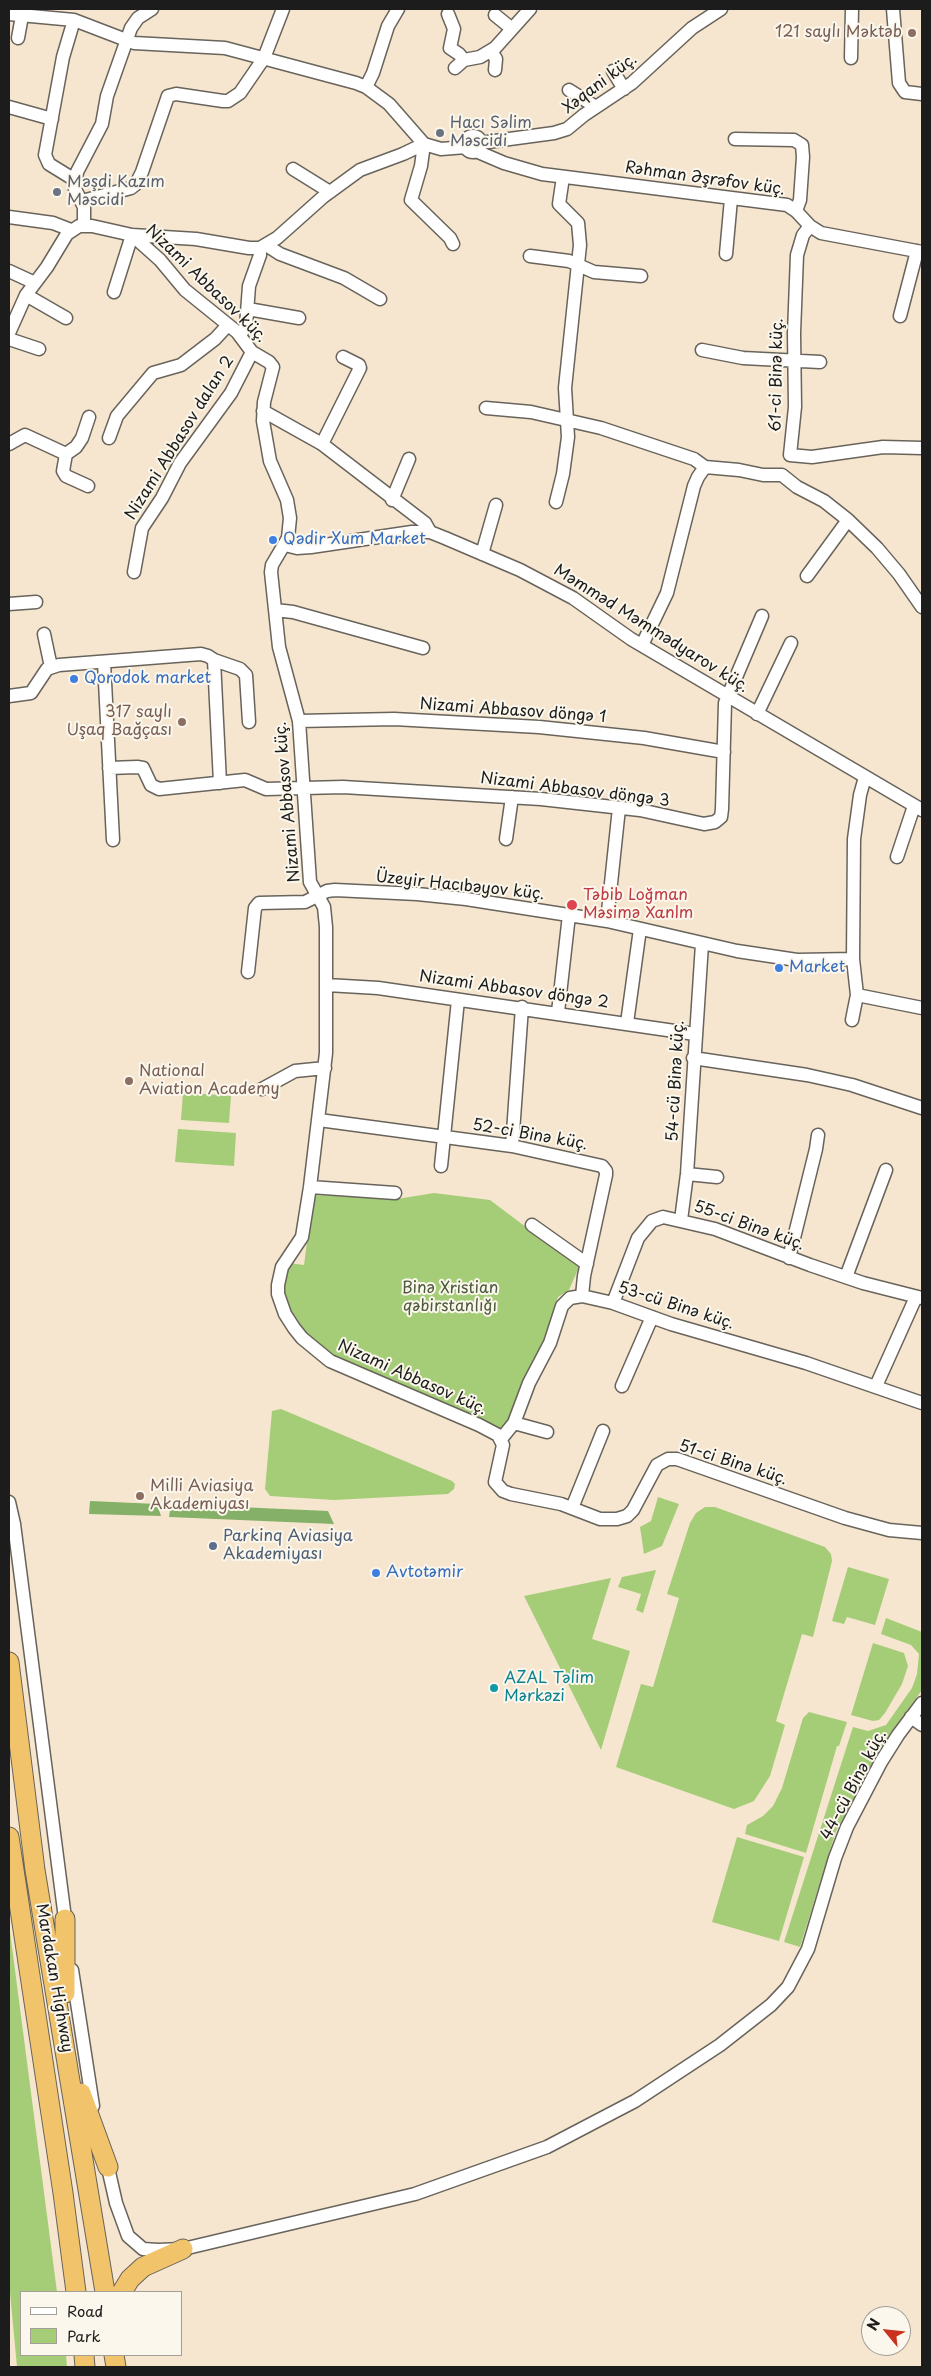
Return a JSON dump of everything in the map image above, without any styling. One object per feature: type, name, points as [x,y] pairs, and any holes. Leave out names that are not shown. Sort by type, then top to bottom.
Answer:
[{"type":"highway","name":"Mardakan Highway","points":[[9,1662],[35,1870],[66,2048],[104,2291]]},
{"type":"highway","name":"Mardakan Highway","points":[[9,1837],[63,2193],[76,2291]]},
{"type":"highway","points":[[65,1919],[66,2048],[108,2167]]},
{"type":"highway","points":[[123,2291],[130,2279],[143,2267],[183,2248]]},
{"type":"street","points":[[9,334],[26,295],[71,230],[84,225],[85,214],[82,201],[75,189],[75,180],[81,163],[102,124],[107,96],[134,22],[152,9]]},
{"type":"street","points":[[82,201],[131,188],[136,184],[142,172],[168,96],[176,94],[228,101],[246,86],[264,58],[284,9]]},
{"type":"street","points":[[366,87],[373,73],[388,26],[398,9]]},
{"type":"street","points":[[852,9],[852,58]]},
{"type":"street","points":[[893,9],[899,83],[905,92],[922,94]]},
{"type":"street","name":"Xəqani küç.","points":[[474,147],[560,132],[624,89],[713,10]]},
{"type":"street","points":[[448,14],[454,29],[450,48],[460,54],[460,64],[491,51],[499,44],[522,11]]},
{"type":"street","points":[[9,14],[30,14],[74,20],[126,40],[144,44],[225,48],[366,87],[389,104],[424,144],[421,166],[412,200],[450,238],[453,244]]},
{"type":"street","points":[[18,38],[30,14]]},
{"type":"street","points":[[495,15],[511,28]]},
{"type":"street","points":[[74,20],[63,57],[46,160],[75,180]]},
{"type":"street","points":[[491,51],[496,59],[495,70]]},
{"type":"street","points":[[613,71],[624,89]]},
{"type":"street","points":[[569,90],[596,107]]},
{"type":"street","points":[[9,107],[52,118]]},
{"type":"street","points":[[735,139],[794,140],[802,145],[804,157],[800,200],[796,211]]},
{"type":"street","points":[[114,292],[132,235],[196,239],[249,248],[263,246],[283,233],[330,192],[360,170],[424,144]]},
{"type":"street","name":"Rəhman Əşrəfov küç.","points":[[424,144],[441,149],[474,147],[520,168],[563,177],[780,204],[796,211],[810,226],[826,235],[920,252]]},
{"type":"street","points":[[294,169],[330,192]]},
{"type":"street","points":[[556,502],[566,453],[568,421],[566,374],[580,232],[578,223],[559,204],[563,177]]},
{"type":"street","points":[[726,254],[731,199]]},
{"type":"street","points":[[9,217],[53,222],[71,230]]},
{"type":"street","name":"Nizami Abbasov küç.","points":[[84,225],[132,235],[160,260],[185,290],[240,335],[252,352],[269,362],[273,367],[263,411],[270,461],[287,500],[290,518],[288,538],[272,565],[275,610],[281,658],[299,721],[310,882],[324,907],[326,915],[327,985],[325,1068],[310,1187],[302,1237],[282,1267],[279,1277],[278,1294],[285,1314],[294,1328],[302,1338],[330,1361],[479,1425],[494,1432],[501,1439]]},
{"type":"street","name":"61-ci Binə küç.","points":[[810,226],[803,235],[798,255],[795,407],[790,456],[812,457],[883,447],[922,448]]},
{"type":"street","points":[[263,246],[336,274],[380,299]]},
{"type":"street","points":[[240,335],[246,326],[249,286],[263,246]]},
{"type":"street","points":[[900,316],[920,252]]},
{"type":"street","points":[[530,256],[569,261],[594,272],[641,276]]},
{"type":"street","points":[[9,271],[35,283]]},
{"type":"street","points":[[26,295],[66,318]]},
{"type":"street","points":[[248,308],[299,318]]},
{"type":"street","points":[[109,438],[118,416],[153,374],[181,365],[215,339],[228,325]]},
{"type":"street","points":[[9,339],[39,350]]},
{"type":"street","points":[[702,350],[743,358],[795,359],[820,362]]},
{"type":"street","name":"Nizami Abbasov dalan 2","points":[[134,572],[142,528],[162,498],[180,463],[231,393],[252,352]]},
{"type":"street","points":[[322,444],[360,368],[359,365],[343,357]]},
{"type":"street","points":[[486,408],[531,412],[631,437],[694,459],[705,467],[763,475],[782,475],[797,487],[833,507],[848,520],[899,574],[922,607]]},
{"type":"street","points":[[263,411],[322,444],[392,500],[425,523],[430,532]]},
{"type":"street","points":[[88,486],[66,476],[63,471],[66,454],[76,447],[82,438],[89,417]]},
{"type":"street","points":[[9,444],[25,435],[66,454]]},
{"type":"street","points":[[782,475],[790,456]]},
{"type":"street","points":[[392,500],[409,459]]},
{"type":"street","points":[[642,645],[667,593],[694,486],[705,467]]},
{"type":"street","points":[[482,554],[496,505]]},
{"type":"street","points":[[808,576],[848,520]]},
{"type":"street","name":"Məmməd Məmmədyarov küç.","points":[[285,545],[297,548],[311,547],[386,535],[430,532],[535,577],[573,598],[642,645],[918,808]]},
{"type":"street","points":[[9,604],[36,602]]},
{"type":"street","points":[[275,610],[293,612],[423,648]]},
{"type":"street","name":"Nizami Abbasov döngə 3","points":[[109,768],[143,768],[152,785],[159,789],[245,780],[266,788],[350,787],[512,797],[619,808],[704,824],[715,822],[721,817],[722,809],[723,712],[727,696],[762,616]]},
{"type":"street","points":[[44,634],[51,667]]},
{"type":"street","points":[[757,714],[791,643]]},
{"type":"street","points":[[9,696],[31,692],[44,673],[51,667],[201,654],[240,669],[246,675],[249,722]]},
{"type":"street","points":[[214,660],[220,783]]},
{"type":"street","points":[[104,662],[113,840]]},
{"type":"street","name":"Nizami Abbasov döngə 1","points":[[299,721],[394,720],[539,727],[644,738],[724,752]]},
{"type":"street","points":[[852,1020],[857,995],[853,959],[854,839],[860,795],[866,777]]},
{"type":"street","points":[[506,839],[512,797]]},
{"type":"street","points":[[607,921],[619,808]]},
{"type":"street","points":[[897,857],[918,808]]},
{"type":"street","name":"Üzeyir Hacıbəyov küç.","points":[[248,972],[255,908],[259,904],[305,902],[335,890],[417,894],[569,915],[607,921],[702,944],[797,960],[853,959]]},
{"type":"street","points":[[558,1012],[569,915]]},
{"type":"street","points":[[627,1022],[640,929]]},
{"type":"street","name":"54-cü Binə küç.","points":[[681,1220],[687,1174],[693,1058],[702,944]]},
{"type":"street","name":"Nizami Abbasov döngə 2","points":[[327,985],[378,988],[522,1007],[695,1034]]},
{"type":"street","points":[[857,995],[922,1008]]},
{"type":"street","points":[[441,1166],[458,1000]]},
{"type":"street","points":[[512,1146],[522,1007]]},
{"type":"street","points":[[693,1058],[808,1075],[852,1085],[922,1108]]},
{"type":"street","points":[[262,1089],[295,1071],[325,1068]]},
{"type":"street","name":"52-ci Binə küç.","points":[[319,1120],[512,1146],[598,1164],[606,1171],[582,1296]]},
{"type":"street","points":[[789,1258],[818,1135]]},
{"type":"street","points":[[846,1277],[886,1170]]},
{"type":"street","points":[[687,1174],[717,1177]]},
{"type":"street","points":[[310,1187],[395,1193]]},
{"type":"street","name":"55-ci Binə küç.","points":[[613,1303],[631,1252],[643,1230],[658,1218],[668,1217],[715,1229],[789,1258],[846,1277],[919,1297]]},
{"type":"street","points":[[532,1225],[587,1264]]},
{"type":"street","points":[[501,1439],[514,1423],[530,1383],[550,1343],[562,1306],[570,1298],[582,1296]]},
{"type":"street","name":"53-cü Binə küç.","points":[[582,1296],[613,1303],[652,1317],[876,1386],[922,1403]]},
{"type":"street","points":[[876,1386],[919,1297]]},
{"type":"street","points":[[622,1386],[652,1317]]},
{"type":"street","points":[[514,1423],[547,1432]]},
{"type":"street","points":[[572,1508],[603,1431]]},
{"type":"street","name":"51-ci Binə küç.","points":[[501,1439],[502,1453],[495,1477],[497,1486],[511,1494],[572,1508],[600,1519],[617,1519],[627,1516],[638,1504],[657,1466],[668,1459],[677,1459],[855,1521],[890,1530],[922,1533]]},
{"type":"street","name":"44-cü Binə küç.","points":[[9,1502],[14,1524],[65,1919],[86,2065],[108,2167],[123,2224],[128,2236],[143,2249],[183,2248],[415,2194],[547,2147],[635,2101],[720,2045],[771,2005],[796,1974],[808,1949],[835,1858],[847,1827],[881,1762],[922,1703]]},
{"type":"street","points":[[911,1717],[922,1725]]},
{"type":"green space","points":[[183,1092],[231,1096],[229,1123],[181,1120]]},
{"type":"green space","points":[[178,1129],[236,1133],[234,1166],[175,1162]]},
{"type":"green space","name":"Binə Xristian qəbirstanlığı","points":[[434,1193],[490,1200],[579,1267],[569,1290],[558,1297],[539,1354],[525,1376],[507,1426],[497,1429],[347,1364],[309,1337],[294,1319],[283,1293],[289,1263],[304,1265],[313,1195],[397,1199]]},
{"type":"green space","points":[[281,1409],[452,1481],[455,1484],[454,1489],[448,1494],[334,1500],[270,1496],[265,1489],[272,1411]]},
{"type":"green space","points":[[658,1497],[679,1504],[662,1546],[644,1554],[640,1527],[651,1521]]},
{"type":"green space","points":[[90,1501],[157,1504],[161,1516],[89,1514]]},
{"type":"green space","points":[[171,1504],[328,1511],[334,1524],[169,1517]]},
{"type":"green space","points":[[705,1507],[715,1507],[825,1547],[831,1554],[832,1561],[813,1637],[802,1634],[776,1721],[785,1725],[770,1776],[754,1801],[734,1809],[616,1767],[641,1684],[653,1687],[679,1598],[667,1594],[690,1523],[696,1513]]},
{"type":"green space","points":[[848,1567],[889,1579],[875,1625],[847,1617],[844,1624],[832,1621]]},
{"type":"green space","points":[[656,1570],[643,1613],[636,1610],[641,1594],[618,1587],[622,1577]]},
{"type":"green space","points":[[611,1578],[592,1639],[630,1651],[601,1750],[524,1596]]},
{"type":"green space","points":[[886,1618],[922,1632],[922,1690],[892,1732],[836,1831],[800,1947],[784,1942],[853,1727],[868,1731],[886,1725],[912,1688],[917,1674],[919,1654],[911,1645],[881,1634]]},
{"type":"green space","points":[[873,1643],[904,1653],[908,1666],[902,1684],[885,1713],[879,1720],[873,1721],[851,1715]]},
{"type":"green space","points":[[809,1712],[847,1722],[839,1746],[837,1746],[806,1853],[745,1834],[747,1825],[763,1816],[773,1806],[782,1788],[803,1718]]},
{"type":"green space","points":[[737,1837],[804,1857],[779,1941],[712,1922]]},
{"type":"green space","points":[[9,1924],[57,2291],[20,2291],[20,2356],[66,2356],[67,2367],[17,2367],[9,2282]]},
{"type":"place","name":"121 saylı Məktəb","points":[[912,33]]},
{"type":"place","name":"Hacı Səlim Məscidi","points":[[440,133]]},
{"type":"place","name":"Məşdi Kazım Məscidi","points":[[57,192]]},
{"type":"place","name":"Qədir Xum Market","points":[[273,540]]},
{"type":"place","name":"Qorodok market","points":[[74,679]]},
{"type":"place","name":"317 saylı Uşaq Bağçası","points":[[182,722]]},
{"type":"place","name":"Təbib Loğman Məsimə Xanlm","points":[[572,905]]},
{"type":"place","name":"Market","points":[[779,968]]},
{"type":"place","name":"National Aviation Academy","points":[[129,1081]]},
{"type":"place","name":"Milli Aviasiya Akademiyası","points":[[140,1496]]},
{"type":"place","name":"Parkinq Aviasiya Akademiyası","points":[[213,1546]]},
{"type":"place","name":"Avtotəmir","points":[[376,1573]]},
{"type":"place","name":"AZAL Təlim Mərkəzi","points":[[494,1688]]}]
